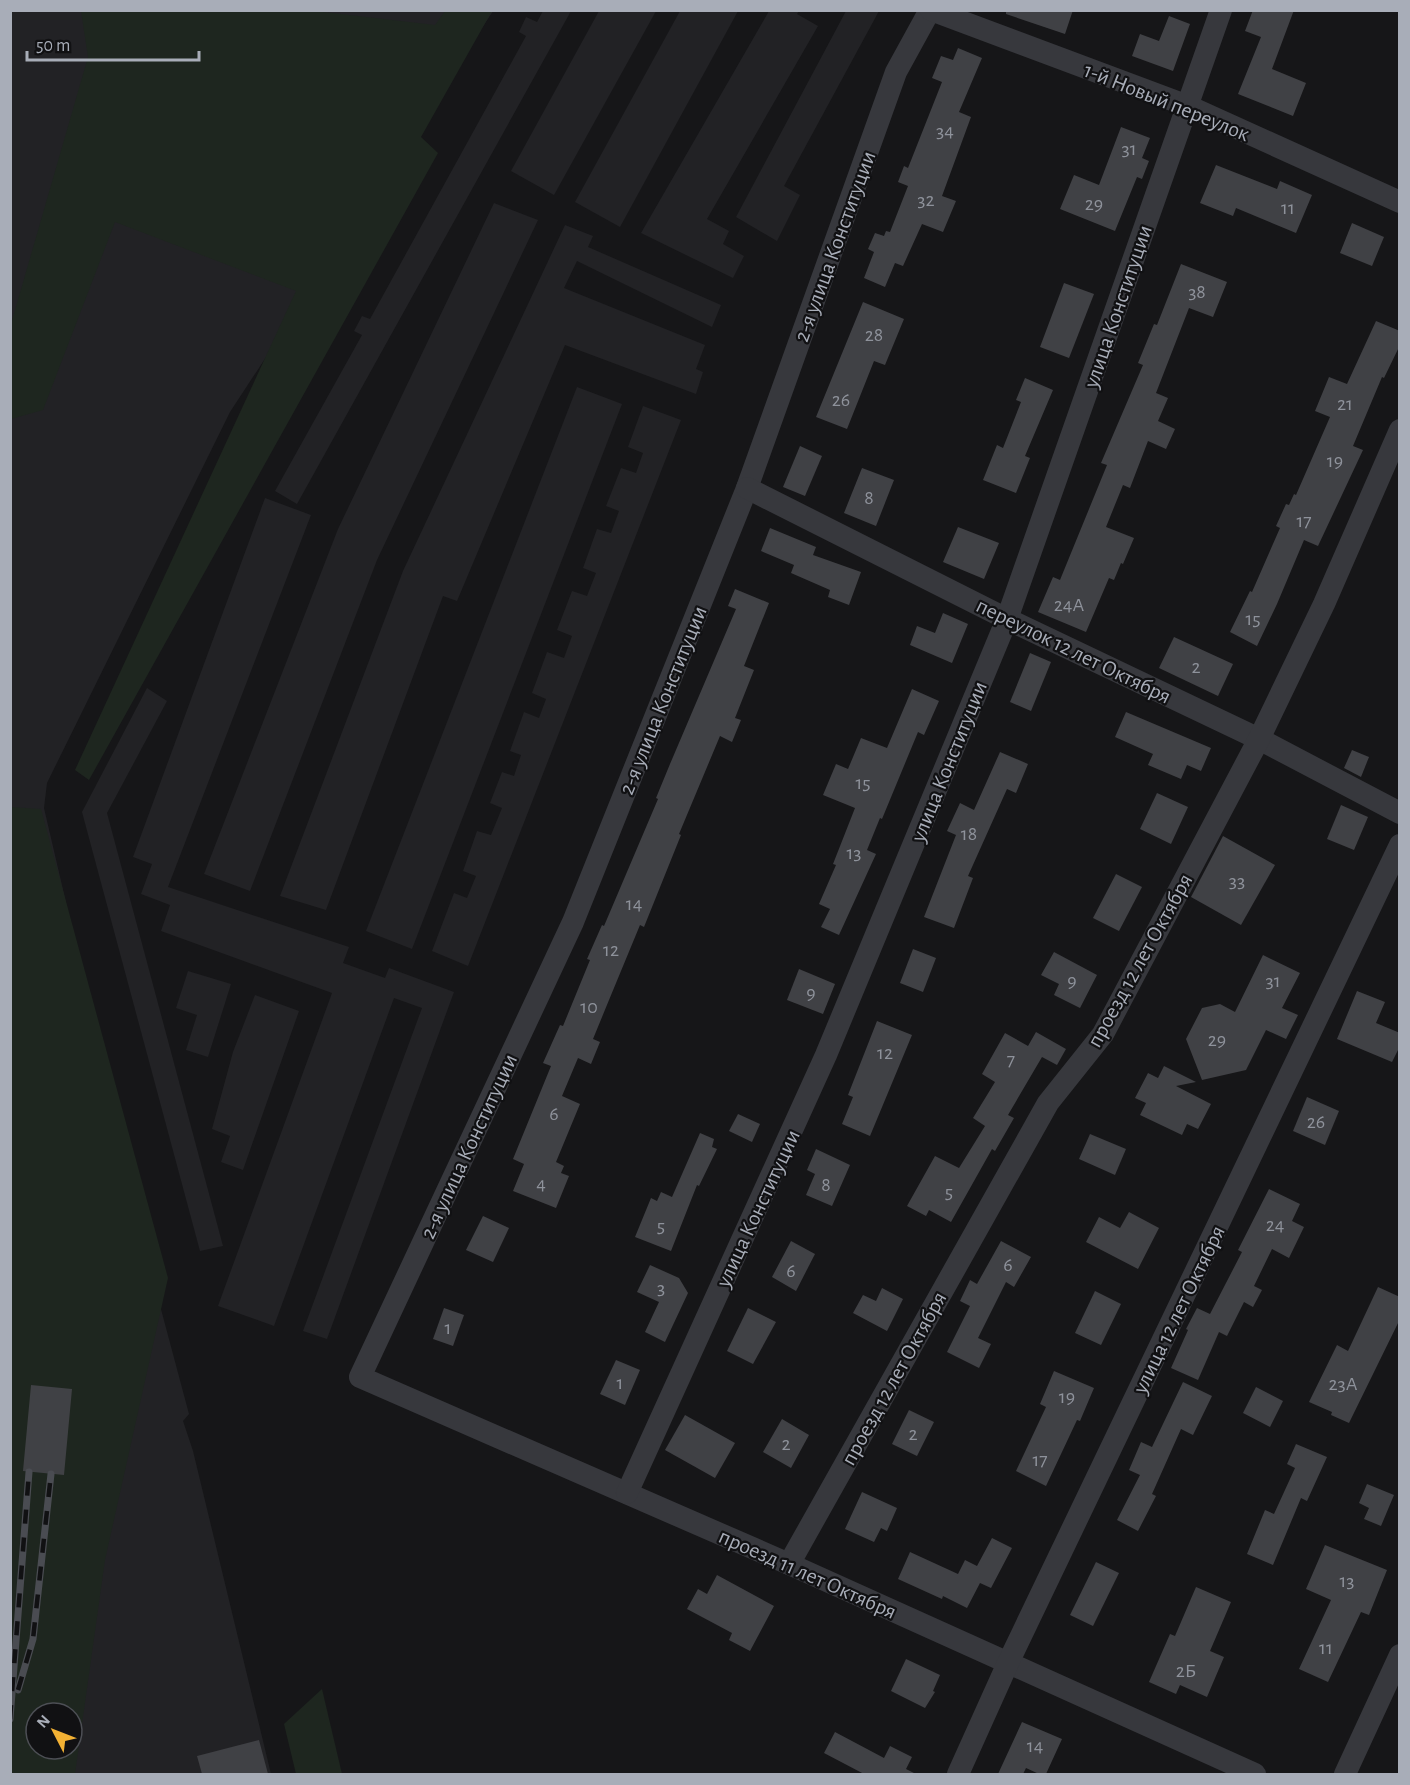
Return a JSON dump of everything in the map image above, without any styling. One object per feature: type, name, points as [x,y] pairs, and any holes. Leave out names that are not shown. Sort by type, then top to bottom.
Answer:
[{"type":"street","name":"1-й Новый переулок","points":[[930,10],[1188,106],[1400,202]]},
{"type":"street","name":"2-я улица Конституции","points":[[360,1377],[573,922],[747,488],[896,72],[930,10]]},
{"type":"street","name":"улица Конституции","points":[[627,1493],[826,1055],[1007,619],[1221,10]]},
{"type":"street","name":"проезд 12 лет Октября","points":[[789,1564],[1048,1103],[1103,1034],[1259,739],[1324,604],[1400,430]]},
{"type":"street","name":"переулок 12 лет Октября","points":[[747,488],[1007,619],[1259,739],[1400,813]]},
{"type":"street","name":"улица 12 лет Октября","points":[[958,1774],[1008,1663],[1400,845]]},
{"type":"street","name":"проезд 11 лет Октября","points":[[360,1377],[789,1564],[1255,1774]]},
{"type":"street","points":[[1345,1774],[1400,1655]]},
{"type":"shaded area","points":[[306,10],[435,25],[445,11],[492,11],[421,137],[438,153],[89,780],[75,770],[296,291],[115,222],[43,410],[11,419],[11,324],[88,57],[81,11]]},
{"type":"shaded area","points":[[11,11],[493,11],[230,412],[47,783],[44,808],[158,1298],[189,1414],[183,1421],[193,1451],[271,1774],[11,1774]]},
{"type":"shaded area","points":[[543,11],[571,11],[297,504],[275,491],[362,335],[354,331],[362,316],[370,319],[526,36],[519,32],[526,17],[537,22]]},
{"type":"shaded area","points":[[599,11],[656,11],[554,195],[511,171]]},
{"type":"shaded area","points":[[680,11],[738,11],[620,227],[575,202]]},
{"type":"shaded area","points":[[769,11],[799,11],[797,14],[818,26],[707,219],[729,231],[723,244],[744,256],[733,278],[641,233]]},
{"type":"shaded area","points":[[846,11],[879,11],[784,186],[800,195],[777,241],[736,217]]},
{"type":"shaded area","points":[[494,203],[538,220],[377,560],[250,891],[204,874],[338,529]]},
{"type":"shaded area","points":[[565,225],[593,236],[588,247],[721,305],[712,327],[577,261],[564,288],[705,345],[696,369],[703,372],[696,394],[565,345],[457,601],[443,596],[326,910],[280,896],[403,571]]},
{"type":"shaded area","points":[[577,387],[622,404],[412,949],[366,931]]},
{"type":"shaded area","points":[[643,406],[681,420],[468,966],[432,951],[454,893],[467,898],[476,876],[463,871],[477,831],[491,835],[502,808],[490,803],[502,772],[514,776],[521,755],[510,751],[524,712],[539,718],[546,699],[532,693],[547,652],[564,658],[572,636],[557,630],[572,591],[587,596],[596,573],[583,568],[597,529],[611,533],[619,511],[606,506],[621,468],[636,473],[643,453],[628,447]]},
{"type":"shaded area","points":[[265,498],[311,515],[168,887],[349,947],[343,963],[385,978],[389,968],[454,992],[327,1339],[303,1331],[422,1008],[394,998],[274,1326],[218,1306],[332,993],[161,931],[170,905],[141,894],[152,864],[133,857]]},
{"type":"shaded area","points":[[147,688],[167,701],[107,813],[223,1246],[200,1251],[82,812]]},
{"type":"shaded area","points":[[10,807],[41,809],[168,1278],[105,1560],[84,1710],[84,1701],[24,1701],[24,1761],[77,1761],[75,1774],[11,1774]]},
{"type":"shaded area","points":[[188,971],[231,984],[208,1057],[186,1050],[197,1015],[176,1008]]},
{"type":"shaded area","points":[[255,995],[299,1011],[243,1170],[221,1162],[230,1136],[212,1129],[233,1052]]},
{"type":"shaded area","points":[[322,1689],[342,1774],[296,1774],[284,1724]]},
{"type":"building","points":[[1006,10],[1073,10],[1065,34],[1006,14]]},
{"type":"building","points":[[1253,10],[1294,10],[1272,69],[1306,83],[1293,116],[1238,94],[1261,37],[1245,31]]},
{"type":"building","points":[[1169,16],[1190,24],[1173,71],[1132,56],[1140,34],[1159,41]]},
{"type":"building","points":[[958,48],[982,58],[959,112],[971,117],[942,196],[956,201],[943,232],[922,224],[903,266],[895,263],[885,287],[864,278],[874,252],[868,249],[875,233],[884,236],[886,231],[890,232],[908,186],[898,182],[904,166],[908,168],[942,82],[932,78],[941,56],[953,60]]},
{"type":"building","points":[[1121,127],[1150,138],[1142,158],[1149,161],[1142,179],[1137,177],[1115,231],[1060,209],[1074,175],[1099,185]]},
{"type":"building","points":[[1216,165],[1277,189],[1280,181],[1312,195],[1296,233],[1236,208],[1233,216],[1200,203]]},
{"type":"building","points":[[1352,223],[1384,237],[1372,266],[1340,253]]},
{"type":"building","points":[[1181,264],[1227,282],[1213,317],[1189,308],[1156,393],[1168,398],[1158,421],[1175,429],[1166,449],[1148,441],[1130,488],[1123,485],[1106,527],[1134,538],[1114,580],[1109,578],[1086,632],[1038,612],[1053,577],[1060,580],[1107,465],[1101,463],[1143,365],[1138,363],[1154,324],[1157,325]]},
{"type":"building","points":[[1064,283],[1094,294],[1069,358],[1040,347]]},
{"type":"building","points":[[863,302],[904,319],[885,365],[874,361],[847,429],[816,417]]},
{"type":"building","points":[[1376,321],[1400,331],[1400,345],[1384,378],[1382,377],[1353,446],[1363,450],[1318,546],[1304,540],[1257,646],[1230,632],[1250,591],[1252,592],[1280,528],[1276,526],[1286,504],[1289,505],[1294,494],[1296,495],[1330,417],[1315,411],[1329,377],[1347,384]]},
{"type":"building","points":[[1025,378],[1053,390],[1025,456],[1030,458],[1016,493],[983,480],[997,445],[1003,448],[1021,402],[1016,400]]},
{"type":"building","points":[[800,446],[822,456],[805,496],[783,487]]},
{"type":"building","points":[[862,468],[894,480],[876,526],[844,513]]},
{"type":"building","points":[[958,527],[999,543],[984,579],[943,562]]},
{"type":"building","points":[[770,528],[816,547],[813,555],[861,572],[849,605],[828,597],[830,590],[791,573],[794,565],[761,551]]},
{"type":"building","points":[[735,589],[769,603],[744,666],[754,670],[735,718],[741,720],[732,742],[720,736],[679,834],[681,835],[644,927],[640,925],[593,1039],[600,1042],[591,1064],[578,1058],[562,1096],[580,1104],[556,1162],[564,1166],[561,1173],[569,1176],[556,1208],[513,1191],[524,1164],[513,1159],[551,1066],[543,1063],[560,1025],[563,1026],[590,960],[587,959],[602,925],[604,926],[736,609],[728,606]]},
{"type":"building","points":[[943,613],[968,624],[952,663],[910,645],[917,626],[935,633]]},
{"type":"building","points":[[1174,637],[1233,664],[1218,696],[1159,668]]},
{"type":"building","points":[[1030,653],[1051,662],[1031,711],[1010,702]]},
{"type":"building","points":[[912,689],[939,701],[924,735],[918,732],[882,819],[880,818],[867,850],[876,854],[839,935],[821,927],[830,909],[819,904],[836,865],[833,864],[855,808],[823,795],[836,764],[848,769],[861,738],[887,748]]},
{"type":"building","points":[[1126,712],[1211,748],[1201,771],[1187,765],[1181,779],[1148,765],[1153,754],[1115,737]]},
{"type":"building","points":[[1352,750],[1369,757],[1361,777],[1344,768]]},
{"type":"building","points":[[1000,752],[1028,764],[1016,793],[1007,789],[968,876],[973,878],[954,928],[924,917],[956,835],[947,831],[960,803],[974,810]]},
{"type":"building","points":[[1157,793],[1188,807],[1171,844],[1140,829]]},
{"type":"building","points":[[1341,805],[1368,817],[1354,850],[1327,839]]},
{"type":"building","points":[[1223,836],[1275,865],[1241,925],[1191,897]]},
{"type":"building","points":[[1116,874],[1142,887],[1119,931],[1093,918]]},
{"type":"building","points":[[913,949],[936,958],[923,992],[900,983]]},
{"type":"building","points":[[1054,952],[1097,975],[1080,1008],[1054,995],[1059,984],[1041,975]]},
{"type":"building","points":[[1263,955],[1300,973],[1282,1008],[1298,1015],[1286,1039],[1266,1030],[1246,1070],[1202,1080],[1186,1039],[1202,1008],[1220,1004],[1235,1012]]},
{"type":"building","points":[[799,969],[835,984],[823,1014],[787,1000]]},
{"type":"building","points":[[1357,991],[1385,1002],[1376,1023],[1400,1033],[1400,1046],[1392,1062],[1337,1039]]},
{"type":"building","points":[[877,1021],[912,1035],[870,1136],[842,1124],[853,1097],[848,1095]]},
{"type":"building","points":[[1036,1032],[1066,1049],[1057,1065],[1042,1057],[1008,1115],[1014,1118],[995,1151],[992,1149],[951,1222],[929,1210],[926,1216],[907,1206],[935,1156],[959,1168],[985,1126],[973,1118],[995,1082],[982,1074],[1005,1033],[1028,1046]]},
{"type":"building","points":[[1164,1066],[1196,1082],[1176,1086],[1211,1104],[1198,1129],[1187,1124],[1182,1135],[1140,1115],[1146,1103],[1135,1098],[1148,1073],[1158,1078]]},
{"type":"building","points":[[1307,1097],[1339,1111],[1325,1145],[1293,1131]]},
{"type":"building","points":[[738,1114],[760,1124],[752,1142],[729,1131]]},
{"type":"building","points":[[700,1133],[714,1139],[712,1147],[717,1149],[699,1186],[697,1185],[671,1251],[635,1237],[651,1198],[657,1201],[661,1192],[672,1197]]},
{"type":"building","points":[[1090,1134],[1126,1149],[1115,1175],[1079,1159]]},
{"type":"building","points":[[816,1149],[850,1165],[832,1206],[806,1195],[815,1174],[807,1170]]},
{"type":"building","points":[[1269,1189],[1300,1204],[1292,1221],[1304,1227],[1289,1258],[1272,1249],[1254,1286],[1262,1290],[1253,1307],[1244,1302],[1227,1336],[1219,1332],[1198,1380],[1171,1368],[1197,1308],[1210,1314],[1242,1252],[1238,1250]]},
{"type":"building","points":[[1129,1212],[1159,1228],[1138,1269],[1086,1242],[1099,1217],[1120,1228]]},
{"type":"building","points":[[483,1216],[509,1228],[493,1262],[466,1250]]},
{"type":"building","points":[[791,1241],[815,1254],[796,1291],[772,1277]]},
{"type":"building","points":[[1001,1241],[1031,1257],[1014,1287],[1006,1282],[978,1338],[991,1344],[979,1368],[947,1352],[970,1306],[960,1301],[970,1280],[977,1284]]},
{"type":"building","points":[[650,1265],[679,1278],[688,1293],[665,1342],[645,1332],[659,1302],[637,1292]]},
{"type":"building","points":[[1378,1287],[1400,1297],[1400,1319],[1349,1423],[1331,1415],[1332,1412],[1309,1402],[1337,1345],[1348,1351]]},
{"type":"building","points":[[882,1288],[903,1299],[887,1331],[853,1313],[863,1295],[876,1301]]},
{"type":"building","points":[[1095,1291],[1121,1304],[1101,1345],[1075,1333]]},
{"type":"building","points":[[444,1308],[464,1315],[453,1346],[433,1339]]},
{"type":"building","points":[[748,1308],[776,1322],[753,1364],[727,1351]]},
{"type":"building","points":[[616,1360],[640,1370],[625,1405],[600,1394]]},
{"type":"building","points":[[1054,1371],[1094,1388],[1080,1421],[1077,1420],[1046,1486],[1016,1471],[1046,1407],[1040,1404]]},
{"type":"building","points":[[1183,1382],[1212,1396],[1193,1435],[1181,1429],[1152,1494],[1156,1496],[1138,1531],[1117,1520],[1140,1475],[1129,1470],[1141,1442],[1152,1447]]},
{"type":"building","points":[[31,1385],[72,1389],[64,1475],[23,1471]]},
{"type":"building","points":[[1256,1387],[1283,1401],[1270,1427],[1243,1413]]},
{"type":"building","points":[[909,1410],[934,1422],[917,1456],[892,1444]]},
{"type":"building","points":[[685,1415],[735,1443],[715,1478],[665,1450]]},
{"type":"building","points":[[782,1419],[809,1435],[791,1468],[763,1452]]},
{"type":"building","points":[[1296,1444],[1327,1457],[1307,1501],[1301,1498],[1273,1565],[1247,1554],[1265,1510],[1274,1514],[1295,1468],[1287,1464]]},
{"type":"building","points":[[1367,1484],[1394,1495],[1381,1526],[1364,1519],[1369,1508],[1359,1503]]},
{"type":"building","points":[[862,1492],[897,1508],[887,1531],[881,1528],[874,1542],[845,1529]]},
{"type":"building","points":[[992,1538],[1012,1548],[991,1588],[980,1583],[967,1608],[898,1579],[910,1552],[958,1574],[965,1560],[977,1566]]},
{"type":"building","points":[[1325,1545],[1387,1570],[1369,1615],[1361,1612],[1328,1682],[1299,1669],[1331,1600],[1306,1589]]},
{"type":"building","points":[[1096,1562],[1119,1573],[1093,1626],[1070,1615]]},
{"type":"building","points":[[717,1575],[774,1606],[750,1651],[729,1640],[732,1633],[687,1609],[698,1589],[707,1594]]},
{"type":"building","points":[[1196,1587],[1231,1602],[1210,1651],[1224,1657],[1207,1697],[1180,1685],[1176,1694],[1149,1682],[1170,1634],[1175,1636]]},
{"type":"building","points":[[906,1659],[940,1675],[933,1691],[935,1692],[925,1708],[891,1691]]},
{"type":"building","points":[[1022,1722],[1062,1739],[1046,1774],[1039,1774],[1026,1768],[1023,1774],[998,1774]]},
{"type":"building","points":[[835,1732],[884,1758],[890,1746],[912,1757],[906,1769],[916,1774],[864,1774],[824,1753]]},
{"type":"building","points":[[259,1740],[268,1774],[202,1774],[197,1756]]},
{"type":"railway","points":[[10,1719],[29,1472]]},
{"type":"railway","points":[[18,1690],[33,1639],[51,1474]]}]
